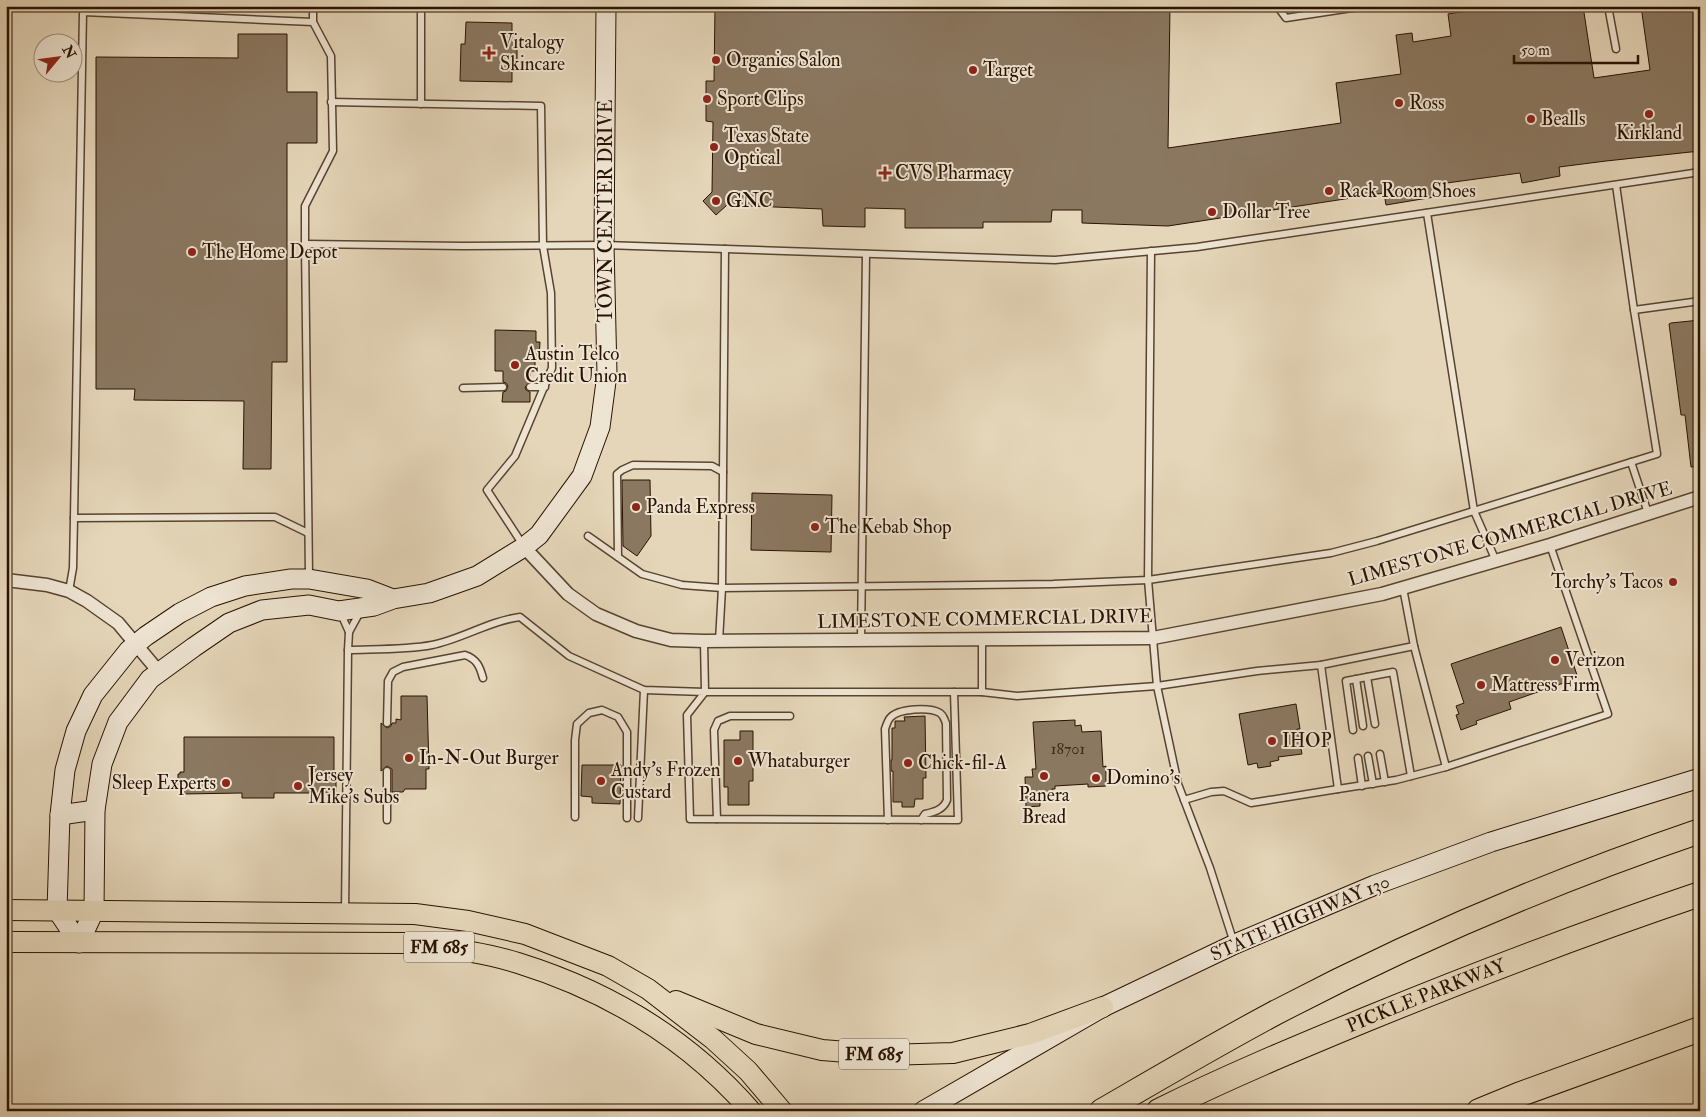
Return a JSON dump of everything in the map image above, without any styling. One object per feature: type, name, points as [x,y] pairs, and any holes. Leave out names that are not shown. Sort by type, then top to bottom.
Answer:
[{"type":"highway","points":[[1102,1111],[1272,1014],[1370,965],[1552,885],[1700,831]]},
{"type":"highway","name":"PICKLE PARKWAY","points":[[1159,1111],[1300,1047],[1470,976],[1700,894]]},
{"type":"highway","points":[[1479,1111],[1518,1094],[1700,1029]]},
{"type":"main road","name":"FM 685","points":[[6,910],[415,914],[468,921],[526,934],[608,966],[648,989],[756,1034],[822,1050],[885,1055],[953,1053],[1030,1034],[1103,1007]]},
{"type":"main road","name":"FM 685","points":[[6,942],[410,943],[467,951],[517,963],[567,980],[598,994],[664,1033],[696,1057],[731,1088],[751,1111]]},
{"type":"main road","name":"FM 685","points":[[648,989],[713,1039],[748,1071],[782,1111]]},
{"type":"main road","points":[[731,1088],[740,1111]]},
{"type":"street","name":"TOWN CENTER DRIVE","points":[[79,943],[94,912],[95,810],[102,764],[118,722],[150,679],[229,623],[262,610],[308,605],[339,611],[429,593],[477,576],[524,547],[539,535],[582,476],[600,427],[607,374],[604,245],[606,6]]},
{"type":"street","name":"LIMESTONE COMMERCIAL DRIVE","points":[[524,547],[568,594],[596,614],[636,632],[671,640],[1153,638],[1382,594],[1550,545],[1700,497]]},
{"type":"street","points":[[79,943],[57,910],[60,815],[64,770],[76,731],[93,695],[130,650],[180,613],[211,597],[245,586],[309,579],[367,589],[393,599]]},
{"type":"street","points":[[308,605],[309,579]]},
{"type":"street","points":[[6,580],[47,585],[69,591],[87,601],[118,623],[159,672]]},
{"type":"street","name":"STATE HIGHWAY 130","points":[[924,1111],[1103,1007],[1235,944],[1376,885],[1491,842],[1700,778]]},
{"type":"street","points":[[60,815],[95,810]]},
{"type":"lane","points":[[148,6],[148,15]]},
{"type":"lane","points":[[309,579],[305,206],[332,151],[331,56],[313,22],[313,6]]},
{"type":"lane","points":[[421,6],[421,104]]},
{"type":"lane","points":[[1277,6],[1286,18],[1365,6]]},
{"type":"lane","points":[[1608,6],[1616,49]]},
{"type":"lane","points":[[69,591],[74,518],[83,12],[313,22]]},
{"type":"lane","points":[[332,102],[541,106],[543,246],[551,293],[552,368],[515,456],[487,490],[524,547]]},
{"type":"lane","points":[[305,244],[604,245],[1055,260],[1197,247],[1700,172]]},
{"type":"lane","points":[[588,536],[642,574],[682,585],[722,588],[1053,584],[1148,580],[1331,553],[1377,541],[1657,454],[1616,185]]},
{"type":"lane","points":[[1427,213],[1474,511],[1496,561]]},
{"type":"lane","points":[[719,641],[722,588],[725,249]]},
{"type":"lane","points":[[1150,251],[1148,580],[1157,686],[1178,784],[1210,868],[1235,944]]},
{"type":"lane","points":[[861,639],[866,254]]},
{"type":"lane","points":[[1634,310],[1700,301]]},
{"type":"lane","points":[[463,388],[503,387]]},
{"type":"lane","points":[[530,388],[545,387]]},
{"type":"lane","points":[[1630,462],[1648,513]]},
{"type":"lane","points":[[618,557],[617,474],[633,465],[712,466],[723,472]]},
{"type":"lane","points":[[74,518],[275,517],[308,533]]},
{"type":"lane","points":[[1184,800],[1211,792],[1224,791],[1251,803],[1385,782],[1446,767],[1608,714],[1550,545]]},
{"type":"lane","points":[[1403,588],[1414,646],[1446,767]]},
{"type":"lane","points":[[345,913],[349,632],[363,607]]},
{"type":"lane","points":[[339,611],[349,632]]},
{"type":"lane","points":[[348,650],[432,645],[469,634],[507,618],[520,617],[569,656],[644,690],[704,692],[982,692],[1017,696],[1157,686],[1257,671],[1321,665],[1414,646]]},
{"type":"lane","points":[[982,639],[982,692]]},
{"type":"lane","points":[[704,641],[704,692],[687,715],[690,819],[958,820],[954,692]]},
{"type":"lane","points":[[387,723],[388,681],[394,672],[403,667],[465,655],[472,658],[479,666],[483,678]]},
{"type":"lane","points":[[1321,665],[1338,789]]},
{"type":"lane","points":[[1353,730],[1346,681],[1394,672],[1411,776]]},
{"type":"lane","points":[[1367,677],[1375,724]]},
{"type":"lane","points":[[1356,678],[1364,726]]},
{"type":"lane","points":[[638,818],[644,690]]},
{"type":"lane","points":[[888,820],[885,729],[890,718],[899,711],[923,709],[938,712],[943,716],[946,723],[946,800],[945,804],[936,812],[925,814],[921,820]]},
{"type":"lane","points":[[575,817],[575,740],[577,724],[589,713],[602,710],[618,717],[627,732],[627,818]]},
{"type":"lane","points":[[717,819],[714,730],[718,721],[730,716],[790,716]]},
{"type":"lane","points":[[1380,754],[1385,782]]},
{"type":"lane","points":[[1368,756],[1373,784]]},
{"type":"lane","points":[[1358,758],[1362,786]]},
{"type":"lane","points":[[387,772],[387,820]]},
{"type":"building","points":[[715,6],[1170,6],[1168,148],[1341,123],[1336,83],[1401,74],[1396,35],[1412,33],[1413,42],[1451,36],[1448,14],[1498,6],[1583,6],[1594,78],[1650,70],[1641,6],[1695,6],[1700,43],[1700,151],[1559,167],[1560,176],[1522,183],[1520,173],[1432,185],[1434,197],[1386,205],[1384,193],[1168,226],[1082,223],[1082,210],[1052,210],[1051,222],[983,222],[983,228],[905,228],[905,209],[865,208],[865,227],[823,226],[822,209],[727,205],[716,215],[703,201],[712,192],[713,122],[706,121],[706,81],[714,81]]},
{"type":"building","name":"Vitalogy Skincare","points":[[466,22],[512,23],[512,40],[517,40],[517,62],[512,62],[512,82],[460,81],[461,44],[465,44]]},
{"type":"building","name":"The Home Depot","points":[[238,34],[287,34],[287,92],[317,92],[317,143],[287,143],[287,362],[272,362],[271,469],[243,469],[244,401],[134,400],[135,389],[96,389],[96,57],[238,58]]},
{"type":"building","points":[[1700,320],[1700,466],[1691,467],[1685,415],[1681,415],[1669,324]]},
{"type":"building","name":"Austin Telco Credit Union","points":[[495,330],[536,331],[536,342],[540,342],[539,359],[535,359],[535,371],[530,371],[530,382],[525,387],[530,392],[530,402],[502,402],[503,392],[506,391],[508,386],[503,382],[503,371],[495,371]]},
{"type":"building","name":"Panda Express","points":[[622,480],[650,480],[651,536],[637,556],[623,546]]},
{"type":"building","points":[[752,493],[832,495],[831,552],[751,550]]},
{"type":"building","points":[[1561,627],[1578,678],[1509,702],[1511,709],[1476,721],[1477,724],[1461,730],[1456,715],[1459,714],[1456,706],[1464,703],[1451,664]]},
{"type":"building","name":"In-N-Out Burger","points":[[401,696],[427,696],[429,769],[426,769],[426,789],[405,789],[403,792],[392,792],[392,769],[387,766],[381,771],[381,723],[387,728],[392,723],[396,723],[396,719],[401,720]]},
{"type":"building","name":"IHOP","points":[[1296,704],[1300,729],[1297,729],[1302,754],[1278,757],[1279,760],[1270,762],[1271,766],[1258,768],[1257,763],[1248,765],[1239,714]]},
{"type":"building","name":"Chick-fil-A","points":[[925,716],[926,778],[923,778],[923,799],[915,799],[914,807],[902,807],[902,802],[893,802],[893,771],[891,771],[892,728],[895,728],[895,721],[905,721],[904,717]]},
{"type":"building","points":[[1075,720],[1075,726],[1081,725],[1082,732],[1101,731],[1103,767],[1106,766],[1106,786],[1088,787],[1088,784],[1055,786],[1055,789],[1052,789],[1053,795],[1040,795],[1040,806],[1026,807],[1025,777],[1033,777],[1032,769],[1036,769],[1033,722]]},
{"type":"building","name":"Whataburger","points":[[740,731],[753,731],[753,781],[749,781],[749,805],[728,805],[728,787],[724,787],[724,740],[740,740]]},
{"type":"building","points":[[184,737],[334,737],[336,793],[274,793],[274,798],[242,798],[242,793],[182,794],[180,788],[178,788],[178,774],[184,772]]},
{"type":"building","name":"Andy's Frozen Custard","points":[[582,765],[621,765],[620,804],[592,803],[592,797],[581,796]]},
{"type":"place","name":"Vitalogy Skincare","points":[[489,53]]},
{"type":"place","name":"Organics Salon","points":[[716,60]]},
{"type":"place","name":"Target","points":[[973,70]]},
{"type":"place","name":"Sport Clips","points":[[707,99]]},
{"type":"place","name":"Ross","points":[[1399,103]]},
{"type":"place","name":"Kirkland","points":[[1649,114]]},
{"type":"place","name":"Bealls","points":[[1531,119]]},
{"type":"place","name":"Texas State Optical","points":[[714,147]]},
{"type":"place","name":"CVS Pharmacy","points":[[885,173]]},
{"type":"place","name":"Rack Room Shoes","points":[[1329,191]]},
{"type":"place","name":"GNC","points":[[716,201]]},
{"type":"place","name":"Dollar Tree","points":[[1212,212]]},
{"type":"place","name":"The Home Depot","points":[[192,252]]},
{"type":"place","name":"Austin Telco Credit Union","points":[[515,365]]},
{"type":"place","name":"Panda Express","points":[[636,507]]},
{"type":"place","name":"The Kebab Shop","points":[[815,527]]},
{"type":"place","name":"Torchy's Tacos","points":[[1673,582]]},
{"type":"place","name":"Verizon","points":[[1555,660]]},
{"type":"place","name":"Mattress Firm","points":[[1481,685]]},
{"type":"place","name":"IHOP","points":[[1272,741]]},
{"type":"place","name":"In-N-Out Burger","points":[[409,758]]},
{"type":"place","name":"Whataburger","points":[[738,761]]},
{"type":"place","name":"Chick-fil-A","points":[[908,763]]},
{"type":"place","name":"Panera Bread","points":[[1044,776]]},
{"type":"place","name":"Domino's","points":[[1096,778]]},
{"type":"place","name":"Andy's Frozen Custard","points":[[601,781]]},
{"type":"place","name":"Sleep Experts","points":[[226,783]]},
{"type":"place","name":"Jersey Mike's Subs","points":[[298,786]]}]
